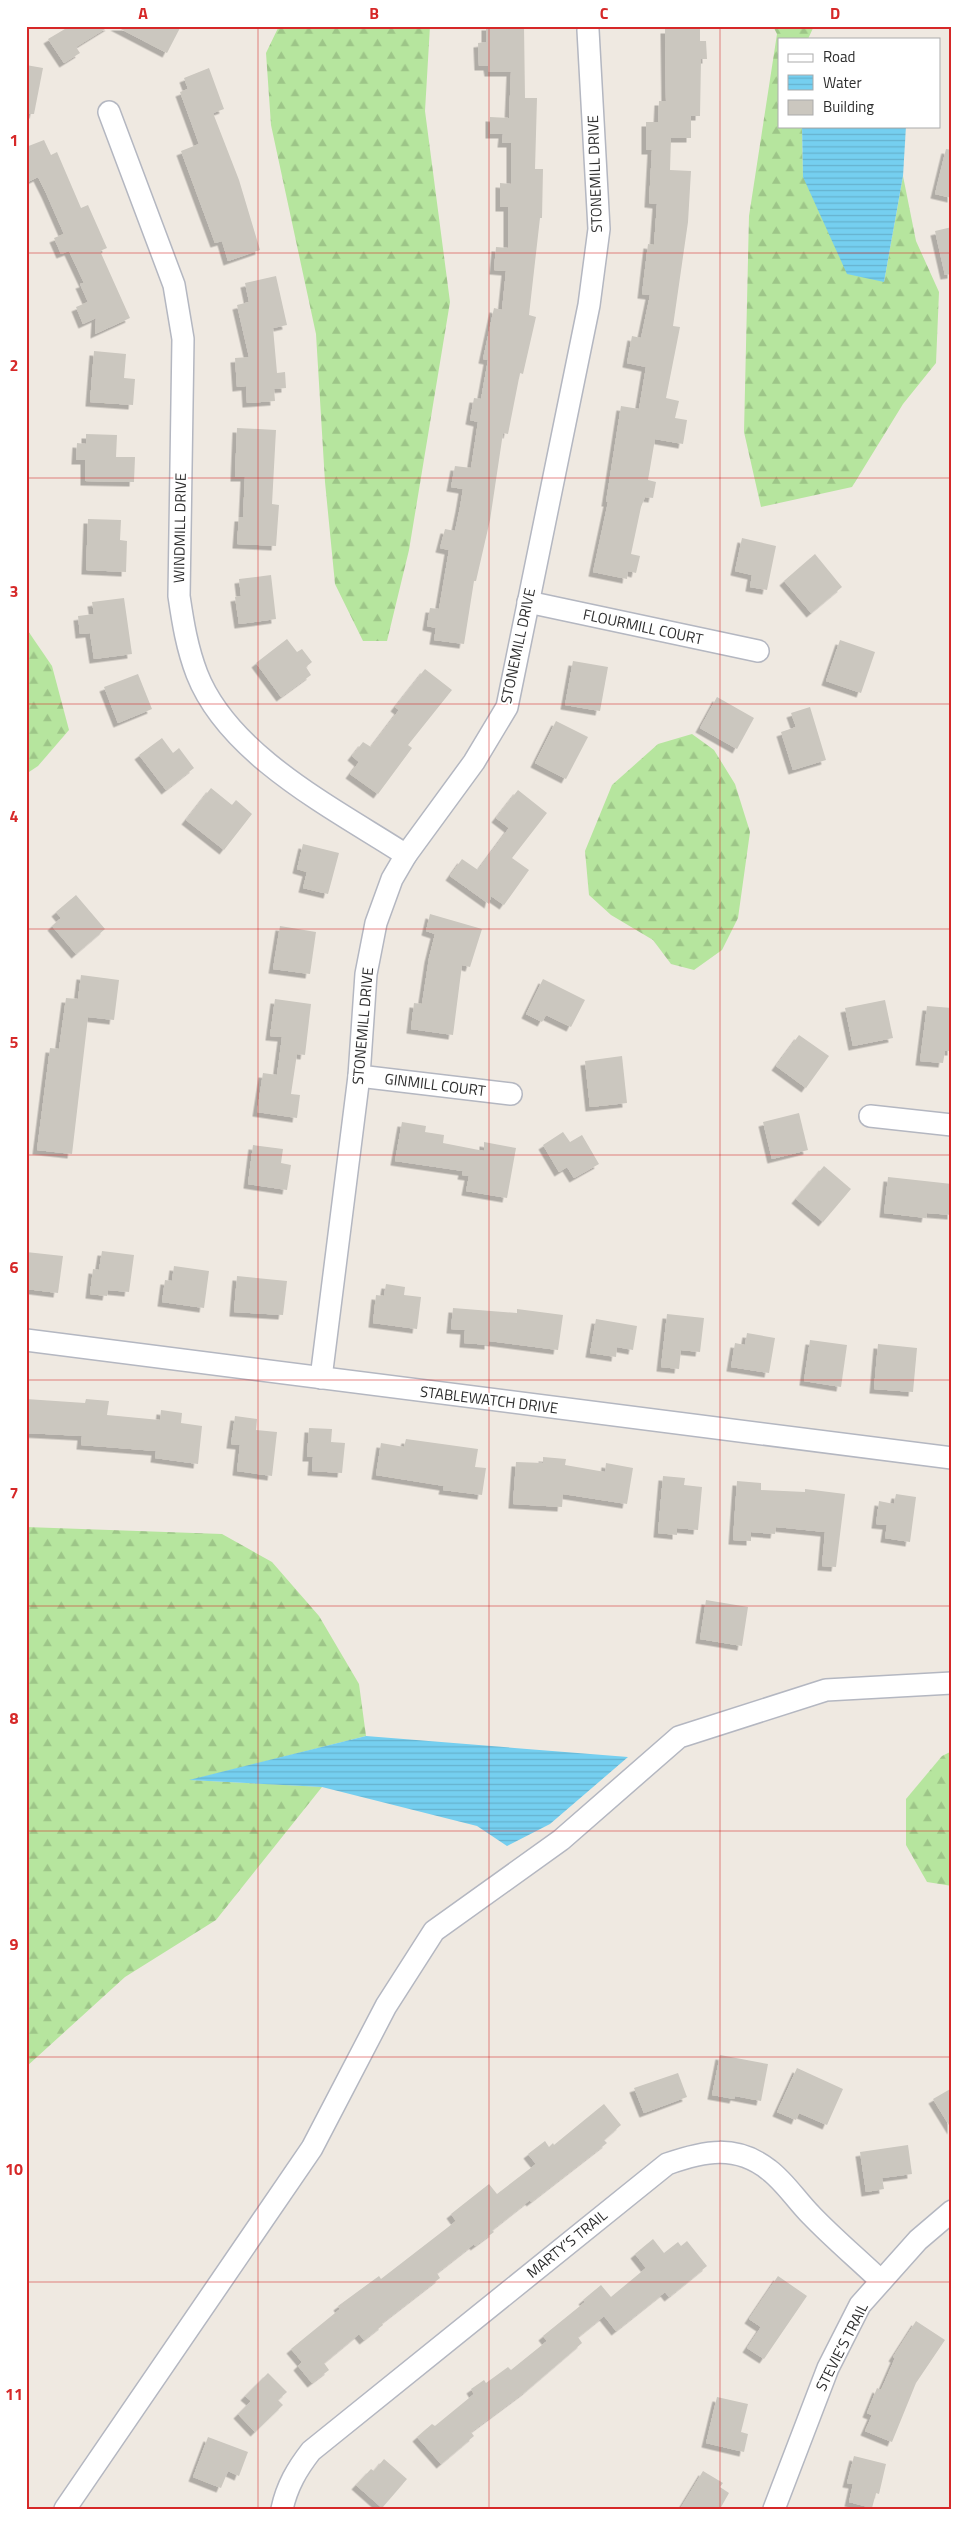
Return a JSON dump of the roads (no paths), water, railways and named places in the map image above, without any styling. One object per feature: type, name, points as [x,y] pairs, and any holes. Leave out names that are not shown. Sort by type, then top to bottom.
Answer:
[{"type":"street","name":"STONEMILL DRIVE","points":[[321,1378],[359,1076],[366,974],[376,923],[392,879],[406,856],[474,762],[507,707],[589,305],[599,229],[588,30]]},
{"type":"street","name":"WINDMILL DRIVE","points":[[109,112],[174,285],[183,339],[179,596],[185,637],[198,675],[222,717],[250,748],[284,776],[406,856]]},
{"type":"street","name":"FLOURMILL COURT","points":[[528,602],[758,652]]},
{"type":"street","name":"GINMILL COURT","points":[[359,1076],[512,1094]]},
{"type":"street","points":[[870,1116],[952,1125]]},
{"type":"street","name":"STABLEWATCH DRIVE","points":[[26,1340],[952,1458]]},
{"type":"street","points":[[65,2509],[312,2148],[386,2006],[434,1931],[561,1840],[678,1738],[826,1690],[952,1683]]},
{"type":"street","name":"MARTY’S TRAIL","points":[[282,2509],[285,2494],[295,2471],[311,2451],[667,2164],[696,2154],[718,2152],[736,2154],[769,2170],[812,2216],[881,2281]]},
{"type":"street","name":"STEVIE’S TRAIL","points":[[774,2509],[828,2368],[860,2305],[918,2240],[952,2211]]},
{"type":"water","points":[[802,128],[906,128],[903,176],[884,282],[847,274],[803,177]]},
{"type":"water","points":[[366,1736],[628,1757],[550,1824],[507,1846],[477,1826],[322,1787],[189,1780]]}]
